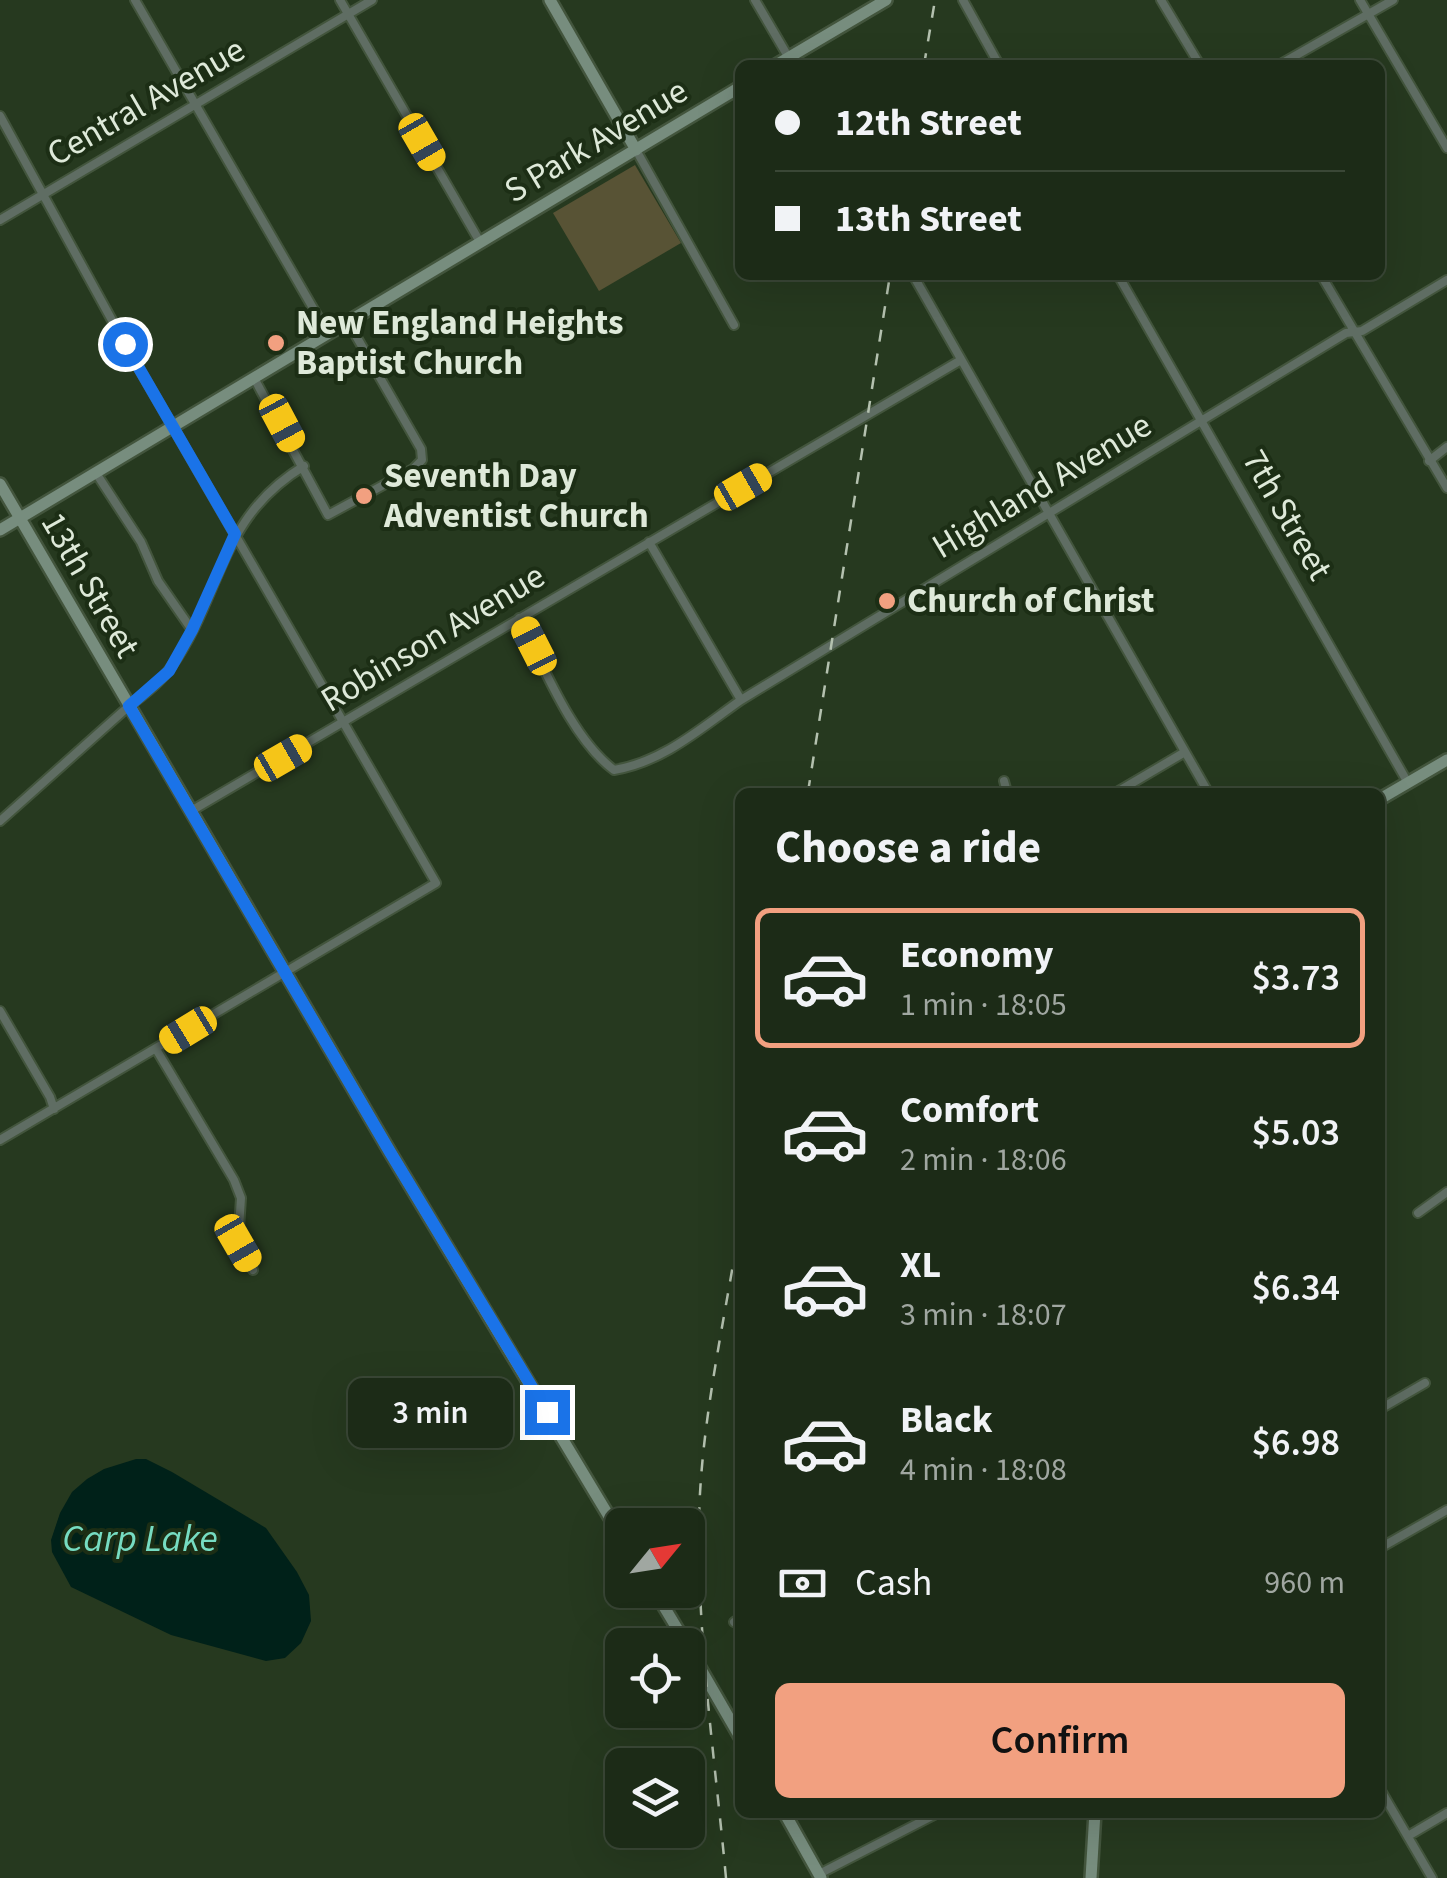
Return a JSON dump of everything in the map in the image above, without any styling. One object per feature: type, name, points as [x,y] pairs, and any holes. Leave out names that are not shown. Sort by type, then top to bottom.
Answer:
[{"type":"street","points":[[135,0],[328,334]]},
{"type":"street","points":[[340,0],[480,242]]},
{"type":"street","name":"Central Avenue","points":[[0,220],[372,0]]},
{"type":"street","points":[[550,0],[734,325]]},
{"type":"street","points":[[755,0],[789,60]]},
{"type":"street","points":[[858,0],[866,12]]},
{"type":"street","points":[[792,60],[886,0]]},
{"type":"street","points":[[962,0],[996,60]]},
{"type":"street","points":[[1162,0],[1197,60]]},
{"type":"street","points":[[1360,0],[1447,148]]},
{"type":"street","points":[[1288,60],[1392,0]]},
{"type":"street","name":"S Park Avenue","points":[[0,530],[735,90]]},
{"type":"street","points":[[0,116],[125,344],[436,882],[0,1140]]},
{"type":"street","points":[[916,280],[1206,788]]},
{"type":"street","name":"7th Street","points":[[1121,280],[1408,782]]},
{"type":"street","points":[[1324,280],[1447,488]]},
{"type":"street","name":"Highland Avenue","points":[[519,618],[562,701],[599,758],[614,770],[633,767],[665,753],[741,700],[1346,333],[1362,331],[1447,280]]},
{"type":"street","points":[[254,378],[328,515],[413,469],[422,460],[422,448],[348,322]]},
{"type":"street","name":"Robinson Avenue","points":[[191,811],[961,360]]},
{"type":"street","points":[[1430,461],[1447,448]]},
{"type":"street","points":[[0,821],[169,671],[235,534],[262,498],[304,466]]},
{"type":"street","points":[[96,473],[192,630]]},
{"type":"street","name":"13th Street","points":[[0,484],[397,1164],[605,1510]]},
{"type":"street","points":[[650,542],[741,700]]},
{"type":"street","points":[[1124,788],[1185,752]]},
{"type":"street","points":[[1385,796],[1447,760]]},
{"type":"street","points":[[1004,781],[1006,788]]},
{"type":"street","points":[[0,1011],[54,1109]]},
{"type":"street","points":[[156,1049],[234,1180],[241,1198],[238,1243],[253,1270]]},
{"type":"street","points":[[1418,1213],[1447,1192]]},
{"type":"street","points":[[1385,1406],[1425,1383]]},
{"type":"street","points":[[1385,1545],[1447,1510]]},
{"type":"street","points":[[705,1677],[735,1728]]},
{"type":"street","points":[[1385,1798],[1432,1878]]},
{"type":"street","points":[[1408,1836],[1447,1813]]},
{"type":"street","points":[[787,1818],[820,1876],[929,1818]]},
{"type":"street","points":[[1092,1878],[1095,1818]]},
{"type":"shaded area","points":[[635,165],[681,243],[599,291],[553,213]]},
{"type":"water","name":"Carp Lake","points":[[136,1459],[146,1459],[172,1472],[266,1528],[309,1595],[311,1621],[301,1643],[285,1658],[266,1661],[171,1635],[71,1587],[52,1552],[51,1540],[60,1513],[72,1492],[87,1479]]},
{"type":"railway","points":[[925,60],[935,0]]},
{"type":"railway","points":[[809,788],[889,280]]},
{"type":"railway","points":[[726,1878],[704,1654],[699,1519],[709,1407],[735,1252]]},
{"type":"place","name":"New England Heights Baptist Church","points":[[276,343]]},
{"type":"place","name":"Seventh Day Adventist Church","points":[[364,496]]},
{"type":"place","name":"Church of Christ","points":[[887,601]]},
{"type":"route","points":[[125,344],[235,534],[169,671],[129,706],[547,1412]]}]
